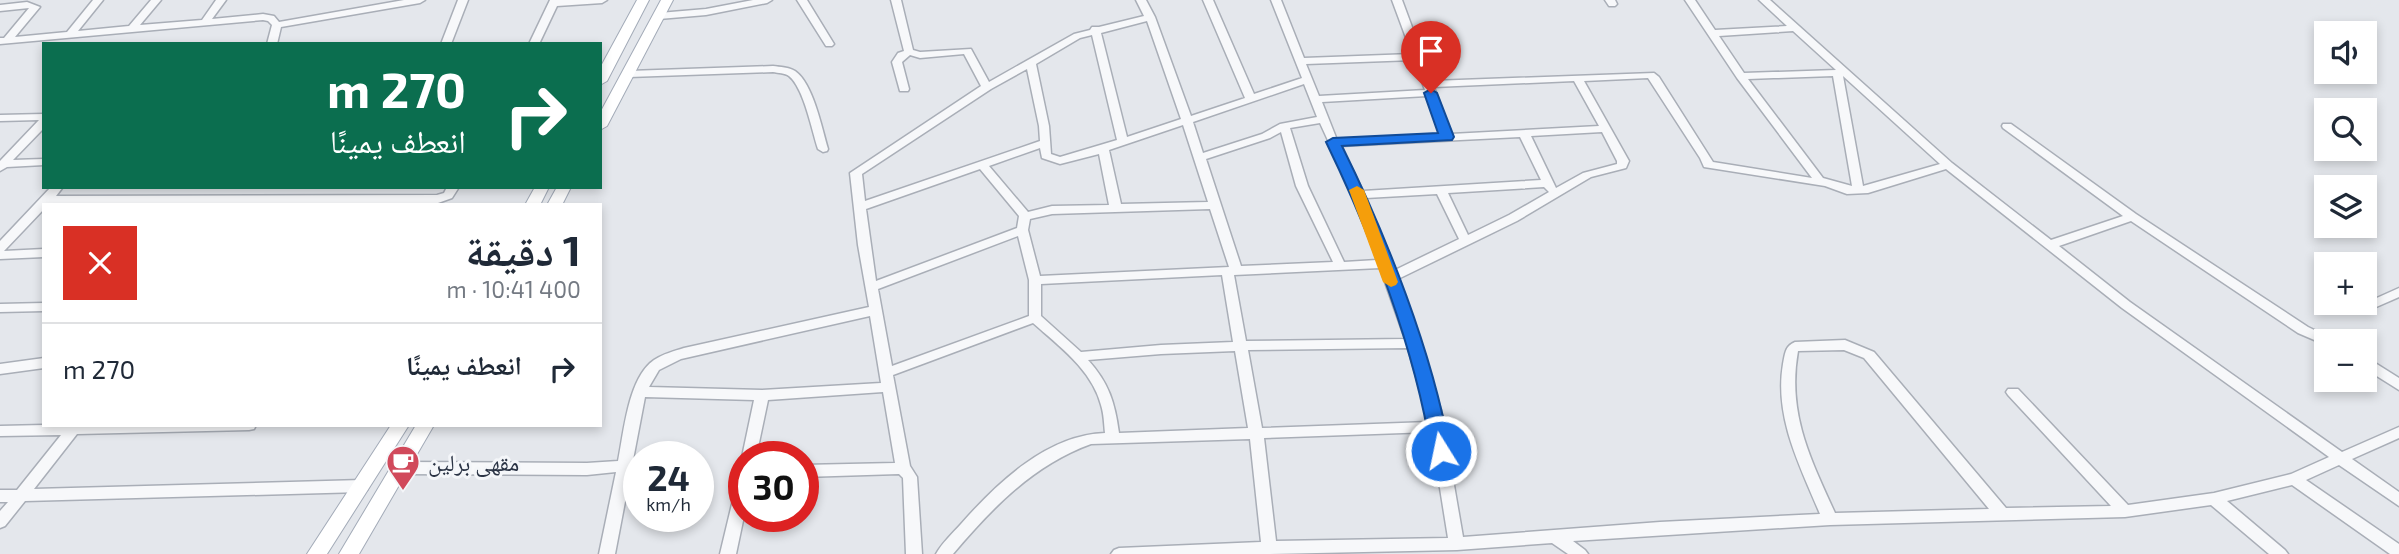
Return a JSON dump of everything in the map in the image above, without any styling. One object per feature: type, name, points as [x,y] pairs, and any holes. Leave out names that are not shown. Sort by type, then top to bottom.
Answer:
[{"type":"main road","points":[[602,77],[643,0]]},
{"type":"main road","points":[[602,122],[667,0]]},
{"type":"main road","points":[[317,554],[399,427]]},
{"type":"main road","points":[[349,554],[424,427]]},
{"type":"street","points":[[70,34],[99,0]]},
{"type":"street","points":[[133,27],[156,0]]},
{"type":"street","points":[[205,22],[221,0]]},
{"type":"street","points":[[278,25],[420,0]]},
{"type":"street","points":[[447,42],[463,0]]},
{"type":"street","points":[[535,42],[554,2],[602,0]]},
{"type":"street","points":[[659,16],[706,12],[767,0]]},
{"type":"street","points":[[802,0],[829,44]]},
{"type":"street","points":[[897,0],[909,52]]},
{"type":"street","points":[[1141,0],[1150,17],[1187,120],[1232,270],[1239,346],[1256,433],[1269,548]]},
{"type":"street","points":[[1208,0],[1250,98]]},
{"type":"street","points":[[1276,0],[1333,142],[1359,194],[1413,343],[1437,427],[1457,544]]},
{"type":"street","points":[[1397,0],[1447,137]]},
{"type":"street","points":[[1690,0],[1741,76],[1814,176],[1823,183]]},
{"type":"street","points":[[1764,0],[1948,165],[2126,305],[2399,500]]},
{"type":"street","points":[[0,8],[27,5],[35,7],[3,40]]},
{"type":"street","points":[[3,40],[263,17],[271,18],[278,25]]},
{"type":"street","points":[[914,554],[910,477],[903,468],[872,287],[859,207],[856,177],[859,170],[987,87],[1077,36],[1095,29],[1150,17]]},
{"type":"street","points":[[273,42],[278,25]]},
{"type":"street","points":[[1713,33],[1797,27]]},
{"type":"street","points":[[1095,29],[1123,142]]},
{"type":"street","points":[[904,89],[897,62],[902,55],[909,52],[926,54],[967,51],[987,87]]},
{"type":"street","points":[[602,57],[614,56]]},
{"type":"street","points":[[1300,61],[1418,57]]},
{"type":"street","points":[[1031,64],[1044,126],[1046,156],[1056,161],[1103,149],[1307,80]]},
{"type":"street","points":[[629,74],[773,69],[788,72],[794,75],[802,87],[823,149]]},
{"type":"street","points":[[1741,76],[1843,73]]},
{"type":"street","points":[[1843,73],[1858,190]]},
{"type":"street","points":[[1315,99],[1429,89],[1652,76],[1708,165],[1858,190],[1877,188],[1948,165]]},
{"type":"street","points":[[1389,278],[1555,195],[1587,175],[1623,164],[1578,79]]},
{"type":"street","points":[[0,118],[42,119]]},
{"type":"street","points":[[1199,158],[1266,136],[1284,126],[1324,119]]},
{"type":"street","points":[[2,166],[42,121]]},
{"type":"street","points":[[1284,126],[1310,205],[1340,265]]},
{"type":"street","points":[[2007,126],[2132,217],[2314,335]]},
{"type":"street","points":[[1333,142],[1606,129]]},
{"type":"street","points":[[1524,132],[1555,195]]},
{"type":"street","points":[[859,207],[1045,143]]},
{"type":"street","points":[[1103,149],[1116,208]]},
{"type":"street","points":[[2,166],[42,162]]},
{"type":"street","points":[[983,166],[1024,223],[1035,280],[1035,318],[1077,357],[1103,393],[1113,437]]},
{"type":"street","points":[[1359,194],[1549,183]]},
{"type":"street","points":[[46,201],[56,189]]},
{"type":"street","points":[[46,201],[438,199],[448,195],[452,189]]},
{"type":"street","points":[[1440,189],[1465,240]]},
{"type":"street","points":[[0,248],[42,205]]},
{"type":"street","points":[[872,287],[1052,210],[1214,205]]},
{"type":"street","points":[[2049,244],[2132,217]]},
{"type":"street","points":[[0,255],[42,253]]},
{"type":"street","points":[[1035,280],[1383,264]]},
{"type":"street","points":[[2377,303],[2399,292]]},
{"type":"street","points":[[0,308],[42,307]]},
{"type":"street","points":[[629,441],[640,393],[653,368],[665,359],[876,310]]},
{"type":"street","points":[[640,393],[762,395],[889,379],[1035,318]]},
{"type":"street","points":[[1077,357],[1124,351],[1239,346],[1413,343]]},
{"type":"street","points":[[1830,519],[1788,417],[1787,373],[1791,350],[1795,347],[1845,345],[1869,355],[2002,513]]},
{"type":"street","points":[[0,369],[42,363]]},
{"type":"street","points":[[2377,371],[2399,386]]},
{"type":"street","points":[[2013,392],[2125,511]]},
{"type":"street","points":[[752,441],[762,395]]},
{"type":"street","points":[[0,431],[75,427]]},
{"type":"street","points":[[0,522],[75,427]]},
{"type":"street","points":[[944,554],[1004,489],[1041,461],[1070,445],[1090,439],[1437,427]]},
{"type":"street","points":[[1119,554],[1457,544],[1830,519],[2125,511],[2214,499],[2294,479],[2399,432]]},
{"type":"street","points":[[400,468],[587,469],[623,466]]},
{"type":"street","points":[[819,471],[903,468]]},
{"type":"street","points":[[607,554],[623,471]]},
{"type":"street","points":[[2294,479],[2399,551]]},
{"type":"street","points":[[0,496],[362,486]]},
{"type":"street","points":[[2214,499],[2280,554]]},
{"type":"street","points":[[728,554],[733,532]]},
{"type":"street","points":[[1555,537],[1580,554]]},
{"type":"slow traffic","points":[[1357,190],[1391,282]]},
{"type":"place","name":"مقهى برلين","points":[[403,492]]},
{"type":"route","points":[[1431,93],[1447,137],[1333,142],[1359,194],[1413,343],[1434,410],[1441,451]]}]
